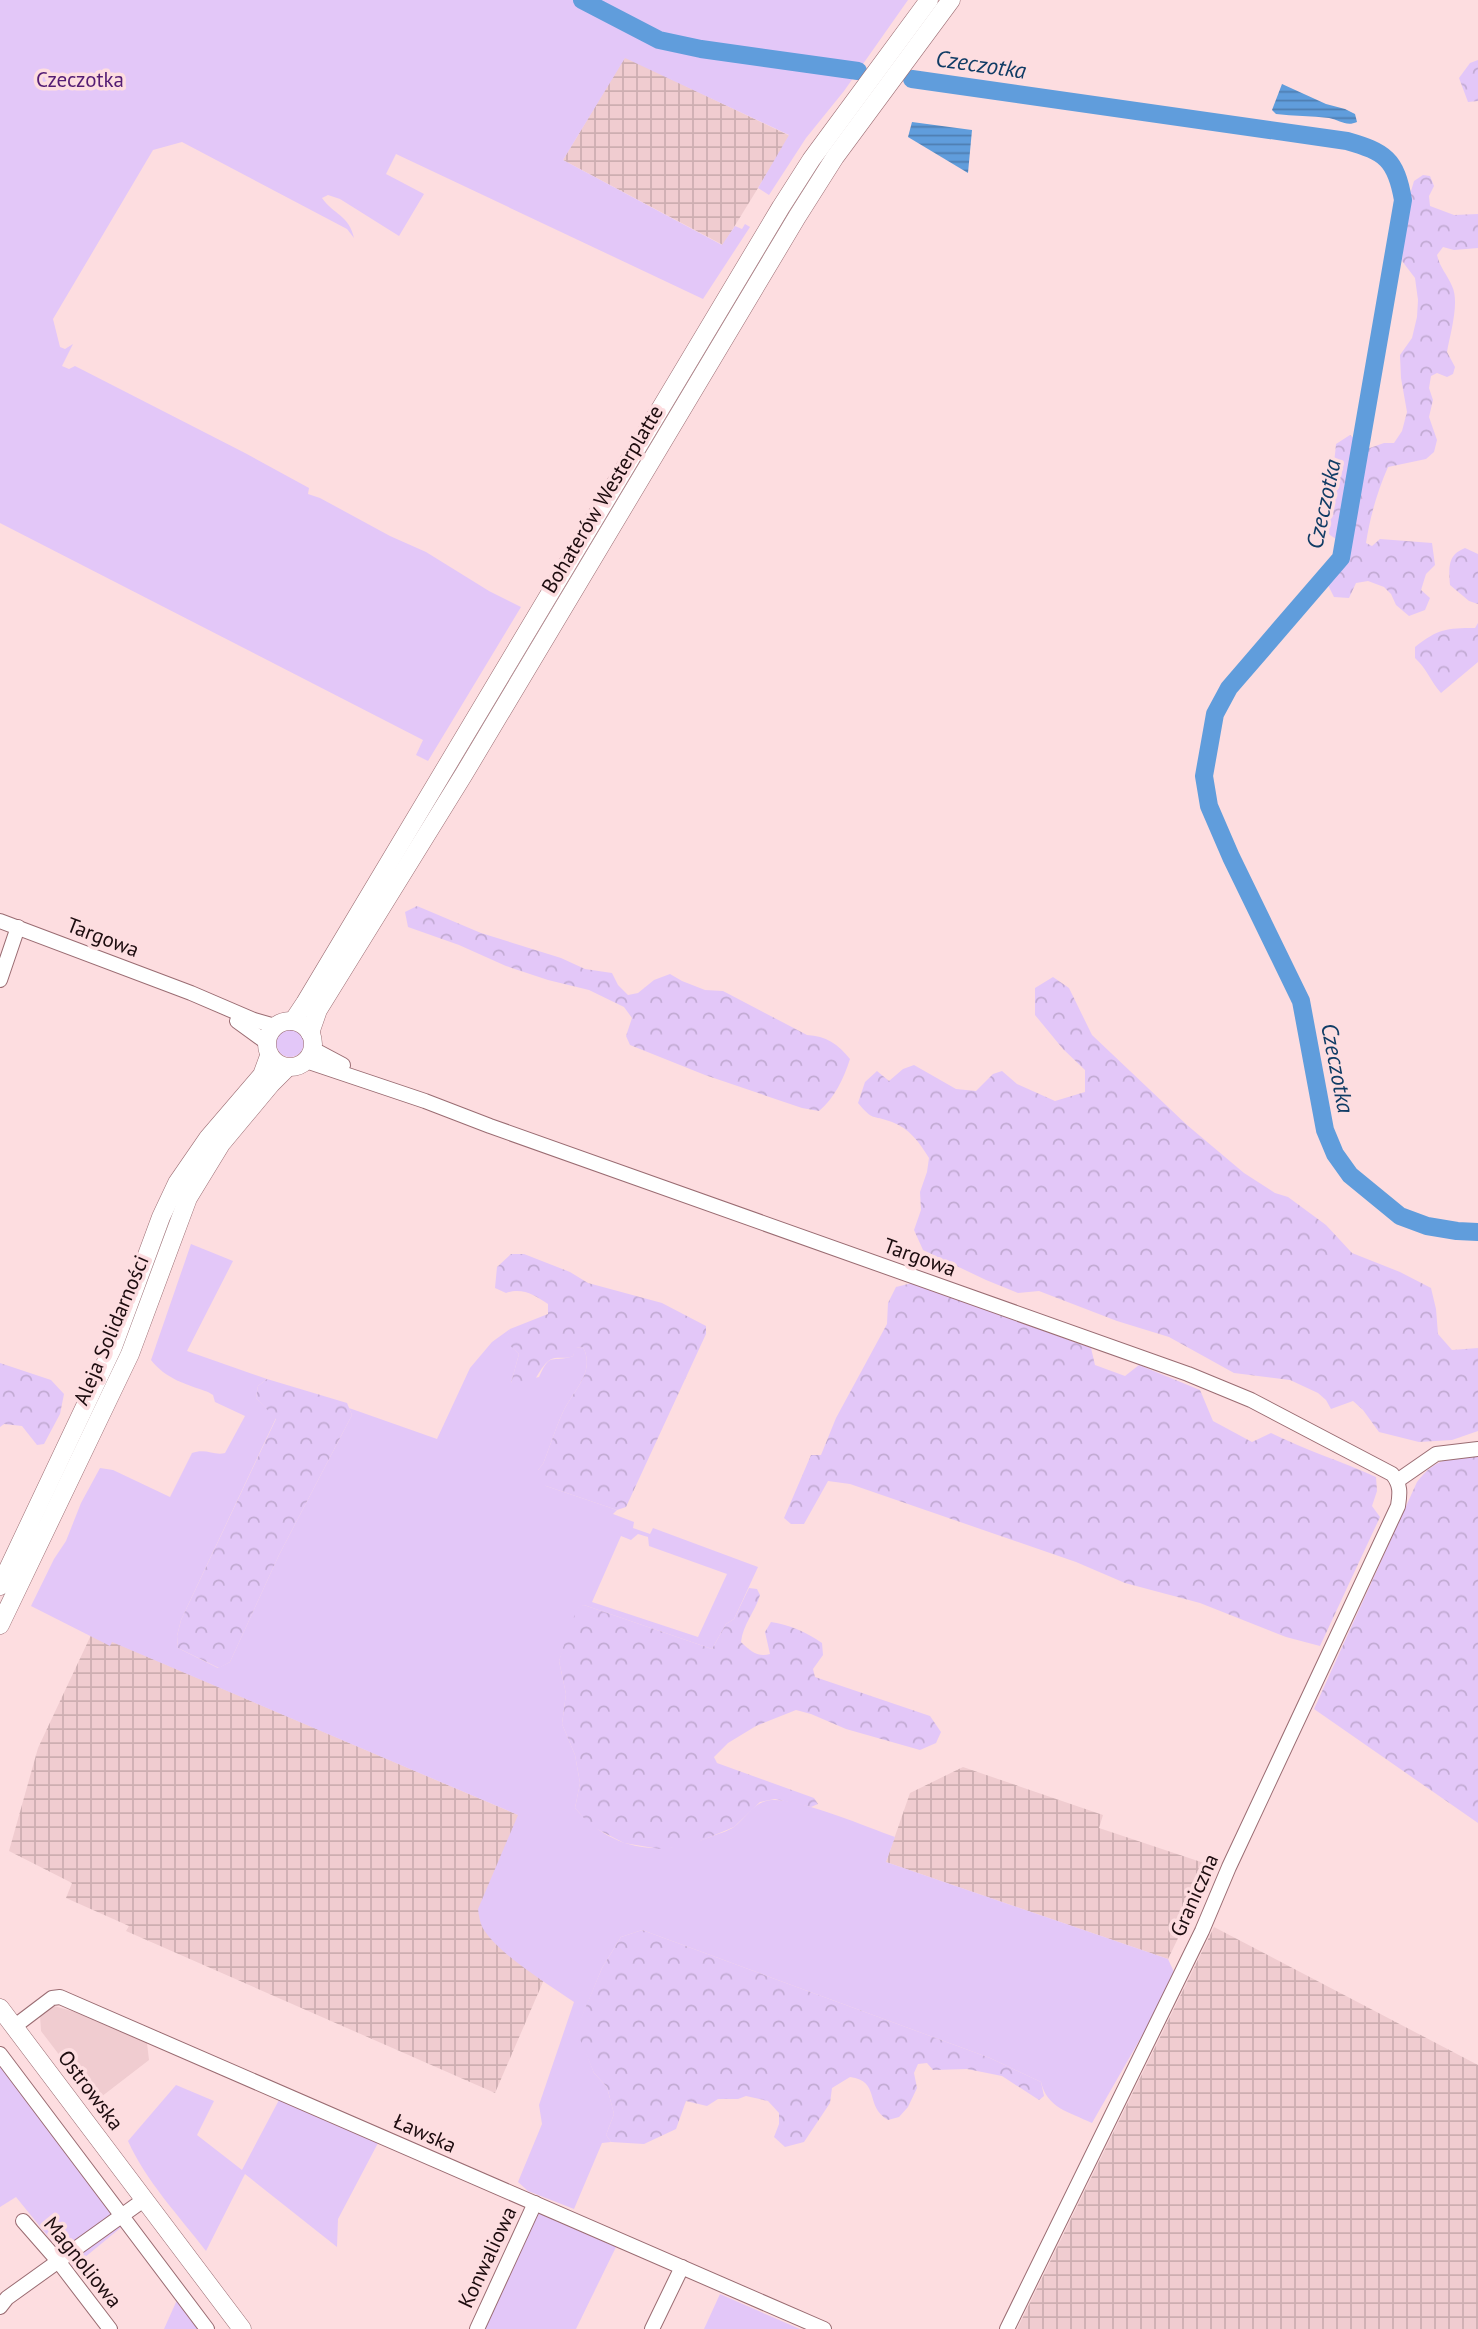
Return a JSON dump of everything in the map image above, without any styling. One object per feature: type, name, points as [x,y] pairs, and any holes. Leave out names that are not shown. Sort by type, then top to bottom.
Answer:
[{"type":"main road","name":"Bohaterów Westerplatte","points":[[276,1036],[306,1003],[781,207],[811,160],[929,0]]},
{"type":"main road","name":"Bohaterów Westerplatte","points":[[310,1048],[318,1010],[464,774],[790,229],[835,157],[951,0]]},
{"type":"main road","points":[[303,1025],[310,1048],[300,1065],[287,1068],[277,1064],[276,1036],[303,1025]]},
{"type":"main road","name":"Aleja Solidarności","points":[[0,1586],[113,1347],[161,1217],[177,1183],[208,1138],[262,1075],[276,1036]]},
{"type":"main road","name":"Aleja Solidarności","points":[[0,1625],[130,1354],[188,1198],[221,1144],[287,1068]]},
{"type":"main road","name":"Ostrowska","points":[[0,2008],[242,2329]]},
{"type":"street","name":"Targowa","points":[[0,921],[191,993],[254,1020],[276,1036]]},
{"type":"street","points":[[0,980],[18,927]]},
{"type":"street","name":"Targowa","points":[[310,1048],[425,1101],[502,1130],[1210,1382],[1251,1400],[1395,1478]]},
{"type":"street","points":[[1395,1478],[1436,1454],[1478,1449]]},
{"type":"street","name":"Graniczna","points":[[1007,2329],[1202,1931],[1229,1867],[1398,1506],[1400,1496],[1395,1478]]},
{"type":"street","name":"Ławska","points":[[15,2026],[52,1998],[60,1997],[824,2329]]},
{"type":"street","points":[[0,2054],[207,2329]]},
{"type":"street","points":[[0,2307],[7,2298],[145,2199]]},
{"type":"street","name":"Konwaliowa","points":[[477,2329],[535,2203]]},
{"type":"street","name":"Magnoliowa","points":[[23,2221],[58,2261],[110,2329]]},
{"type":"street","points":[[652,2329],[682,2267]]},
{"type":"shaded area","points":[[625,57],[790,136],[723,245],[563,160]]},
{"type":"shaded area","points":[[92,1633],[600,1850],[495,2093],[126,1931],[129,1926],[66,1898],[72,1883],[9,1851],[38,1748]]},
{"type":"shaded area","points":[[963,1767],[1103,1815],[1099,1828],[1213,1866],[1168,1959],[886,1862],[910,1793]]},
{"type":"shaded area","points":[[1214,1927],[1478,2065],[1478,2329],[1017,2329]]},
{"type":"shaded area","points":[[54,2006],[75,2012],[147,2043],[149,2060],[97,2100],[41,2031],[40,2015]]},
{"type":"green space","points":[[0,0],[908,0],[844,91],[806,138],[769,195],[758,188],[789,135],[625,58],[563,160],[722,245],[735,226],[742,229],[745,224],[750,227],[703,299],[396,154],[386,174],[424,194],[399,236],[340,199],[328,195],[322,198],[349,224],[354,238],[347,229],[182,142],[153,150],[53,319],[60,347],[65,349],[73,344],[62,366],[69,369],[75,366],[245,453],[309,488],[308,494],[426,552],[489,591],[521,607],[428,761],[416,755],[423,740],[0,523]]},
{"type":"green space","points":[[1478,60],[1478,101],[1468,102],[1459,78],[1470,63]]},
{"type":"green space","points":[[1423,175],[1430,176],[1434,186],[1429,196],[1430,206],[1454,215],[1478,214],[1478,248],[1454,250],[1443,247],[1437,255],[1454,293],[1454,318],[1447,352],[1455,367],[1453,374],[1447,377],[1437,373],[1431,376],[1429,388],[1433,400],[1429,417],[1437,440],[1434,452],[1426,459],[1388,467],[1377,495],[1366,543],[1372,546],[1380,539],[1432,543],[1435,565],[1426,574],[1421,590],[1430,598],[1425,610],[1409,616],[1396,605],[1384,587],[1368,581],[1356,583],[1349,598],[1334,597],[1327,583],[1342,568],[1348,547],[1330,535],[1322,525],[1336,444],[1350,435],[1367,449],[1384,443],[1394,443],[1402,431],[1407,412],[1400,355],[1412,338],[1418,300],[1415,278],[1402,261],[1408,201],[1414,181]]},
{"type":"green space","points":[[1465,548],[1478,554],[1478,604],[1469,601],[1450,585],[1452,558]]},
{"type":"green space","points":[[1478,623],[1478,662],[1441,693],[1415,658],[1415,647],[1436,633],[1449,629],[1475,628]]},
{"type":"green space","points":[[417,906],[481,933],[561,958],[585,969],[612,973],[618,985],[628,995],[638,993],[654,980],[670,974],[705,990],[723,991],[807,1035],[831,1042],[850,1059],[848,1066],[834,1094],[819,1111],[802,1108],[705,1075],[630,1045],[626,1036],[632,1018],[624,1007],[589,990],[506,966],[459,945],[408,927],[405,912]]},
{"type":"green space","points":[[1053,977],[1069,988],[1092,1035],[1187,1125],[1244,1173],[1275,1193],[1288,1197],[1326,1225],[1352,1253],[1431,1288],[1438,1334],[1452,1350],[1478,1348],[1478,1431],[1452,1440],[1419,1442],[1379,1432],[1353,1401],[1331,1409],[1318,1393],[1290,1380],[1234,1373],[1169,1337],[1117,1321],[1039,1291],[1018,1293],[923,1250],[914,1230],[921,1210],[920,1192],[929,1158],[904,1128],[870,1115],[863,1109],[858,1103],[865,1082],[877,1071],[889,1081],[903,1069],[914,1065],[956,1089],[976,1091],[993,1074],[1002,1071],[1017,1084],[1055,1101],[1085,1092],[1085,1070],[1063,1049],[1035,1015],[1035,988]]},
{"type":"green space","points":[[290,1029],[300,1033],[304,1043],[300,1053],[290,1057],[280,1053],[276,1043],[280,1033]]},
{"type":"green space","points":[[191,1244],[233,1261],[187,1351],[267,1379],[258,1386],[256,1398],[276,1418],[181,1620],[177,1636],[178,1648],[218,1668],[230,1662],[279,1555],[352,1415],[349,1408],[437,1439],[470,1368],[492,1342],[510,1329],[505,1340],[519,1354],[511,1383],[539,1377],[546,1363],[553,1359],[573,1356],[575,1348],[583,1347],[587,1365],[585,1373],[563,1412],[543,1464],[538,1470],[546,1486],[617,1510],[613,1514],[634,1522],[633,1528],[650,1534],[653,1528],[758,1567],[734,1619],[726,1624],[712,1649],[584,1605],[579,1607],[559,1661],[566,1694],[562,1724],[575,1755],[580,1783],[575,1808],[604,1833],[620,1841],[654,1848],[691,1844],[726,1831],[766,1801],[799,1804],[895,1837],[886,1862],[1168,1959],[1174,1972],[1155,2013],[1092,2123],[1054,2103],[1048,2098],[1041,2082],[990,2058],[642,1930],[621,1937],[602,1968],[577,2029],[594,2073],[607,2087],[614,2114],[606,2135],[611,2142],[602,2143],[574,2209],[528,2191],[518,2182],[542,2124],[539,2105],[574,2002],[502,1950],[481,1923],[478,1909],[518,1815],[112,1642],[110,1646],[31,1606],[66,1541],[81,1503],[100,1468],[113,1470],[170,1497],[192,1453],[225,1453],[245,1416],[215,1402],[213,1395],[208,1392],[170,1376],[151,1360]],"holes":[[[638,1534],[648,1537],[649,1546],[727,1574],[698,1637],[592,1602],[621,1536],[631,1540]]]},
{"type":"green space","points":[[511,1254],[524,1254],[570,1272],[588,1283],[662,1303],[706,1326],[706,1334],[626,1507],[617,1510],[546,1486],[534,1479],[543,1464],[563,1412],[582,1381],[587,1365],[583,1347],[576,1348],[573,1356],[551,1359],[529,1389],[517,1390],[511,1383],[519,1354],[504,1340],[510,1329],[548,1314],[548,1304],[528,1293],[506,1293],[495,1288],[497,1267]]},
{"type":"green space","points":[[912,1283],[1091,1348],[1095,1365],[1125,1376],[1139,1365],[1200,1390],[1213,1421],[1252,1442],[1271,1433],[1376,1477],[1377,1491],[1372,1506],[1380,1517],[1320,1646],[1286,1637],[1200,1603],[1125,1583],[1076,1562],[850,1484],[828,1481],[804,1524],[791,1524],[784,1518],[811,1455],[821,1455],[836,1418],[887,1324],[888,1303],[896,1287]]},
{"type":"green space","points":[[0,1363],[51,1380],[64,1394],[60,1414],[44,1444],[37,1445],[22,1426],[4,1424],[0,1427]]},
{"type":"green space","points":[[267,1379],[347,1403],[352,1415],[279,1555],[230,1662],[219,1668],[178,1648],[177,1636],[181,1620],[276,1419],[256,1398],[258,1386]]},
{"type":"green space","points":[[1478,1456],[1478,1823],[1314,1709],[1417,1482],[1430,1468],[1444,1461]]},
{"type":"green space","points":[[749,1588],[757,1589],[760,1595],[742,1636],[741,1642],[747,1648],[758,1654],[770,1654],[765,1632],[771,1622],[804,1632],[822,1643],[823,1655],[813,1669],[815,1677],[930,1716],[941,1732],[936,1743],[920,1750],[846,1729],[796,1710],[756,1726],[728,1743],[714,1757],[717,1763],[814,1798],[818,1804],[811,1807],[775,1799],[760,1802],[734,1827],[688,1846],[660,1849],[624,1843],[591,1826],[575,1808],[580,1783],[575,1755],[562,1724],[566,1694],[559,1661],[579,1606],[584,1605],[712,1649],[726,1624],[734,1619]]},
{"type":"green space","points":[[642,1930],[990,2058],[1041,2082],[1044,2096],[1039,2100],[1002,2076],[967,2069],[933,2070],[927,2063],[918,2064],[914,2073],[917,2088],[908,2107],[899,2117],[888,2120],[876,2108],[866,2083],[850,2077],[832,2088],[830,2103],[804,2142],[785,2147],[774,2137],[779,2124],[779,2113],[768,2101],[746,2096],[738,2099],[718,2099],[707,2106],[686,2101],[676,2129],[644,2144],[611,2142],[606,2135],[614,2114],[607,2087],[594,2073],[576,2030],[602,1968],[621,1937]]},
{"type":"green space","points":[[0,2062],[124,2225],[73,2267],[16,2197],[0,2207]]},
{"type":"green space","points":[[176,2085],[214,2101],[197,2135],[242,2170],[279,2100],[378,2143],[338,2219],[337,2247],[245,2174],[206,2251],[153,2184],[128,2141]]},
{"type":"green space","points":[[538,2213],[616,2247],[576,2329],[477,2329]]},
{"type":"green space","points":[[720,2294],[800,2329],[704,2329]]},
{"type":"green space","points":[[177,2300],[198,2329],[164,2329]]},
{"type":"water","points":[[1282,84],[1355,114],[1357,122],[1276,114],[1272,110]]},
{"type":"water","points":[[912,122],[972,130],[968,173],[908,137]]},
{"type":"waterway","name":"Czeczotka","points":[[582,0],[659,40],[701,49],[858,71]]},
{"type":"waterway","name":"Czeczotka","points":[[912,79],[1347,141],[1380,154],[1387,159],[1397,175],[1403,200],[1341,558],[1229,688],[1215,714],[1204,776],[1209,806],[1301,1001],[1325,1130],[1335,1154],[1350,1175],[1400,1216],[1427,1226],[1478,1232]]}]
